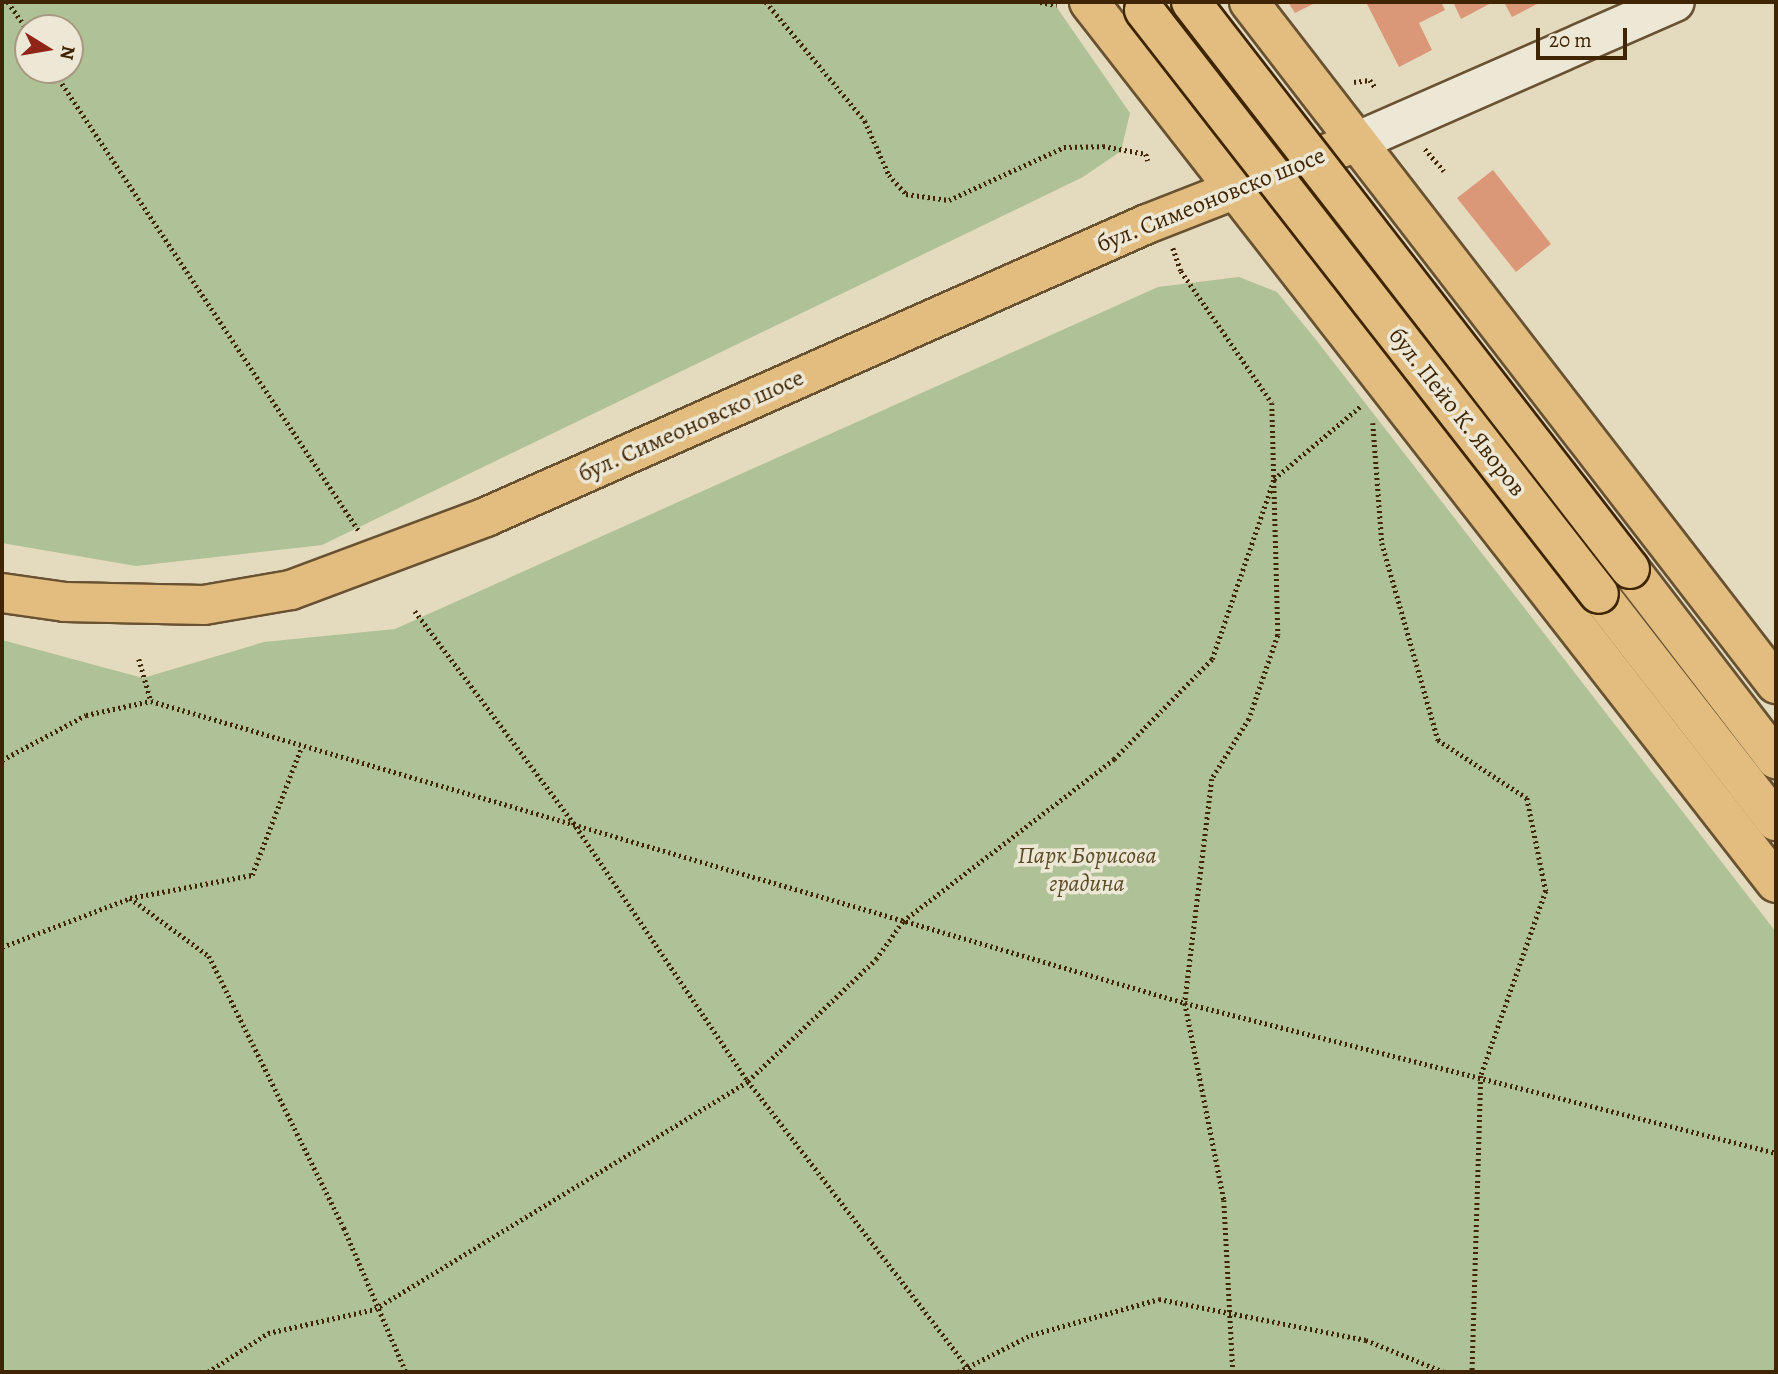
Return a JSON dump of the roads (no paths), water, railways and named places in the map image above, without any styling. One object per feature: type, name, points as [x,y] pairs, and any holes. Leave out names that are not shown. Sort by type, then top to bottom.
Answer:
[{"type":"main road","points":[[1089,2],[1232,190],[1776,883]]},
{"type":"main road","name":"бул. Пейо К. Яворов","points":[[1191,2],[1776,759]]},
{"type":"main road","points":[[1249,2],[1776,684]]},
{"type":"main road","name":"бул. Пейо К. Яворов","points":[[1141,6],[1776,821]]},
{"type":"main road","name":"бул. Симеоновско шосе","points":[[2,593],[65,602],[204,605],[291,590],[486,517],[1232,190],[1356,142]]},
{"type":"street","points":[[1356,142],[1675,2]]},
{"type":"park label","name":"Парк Борисова градина","points":[[1087,870]]}]
